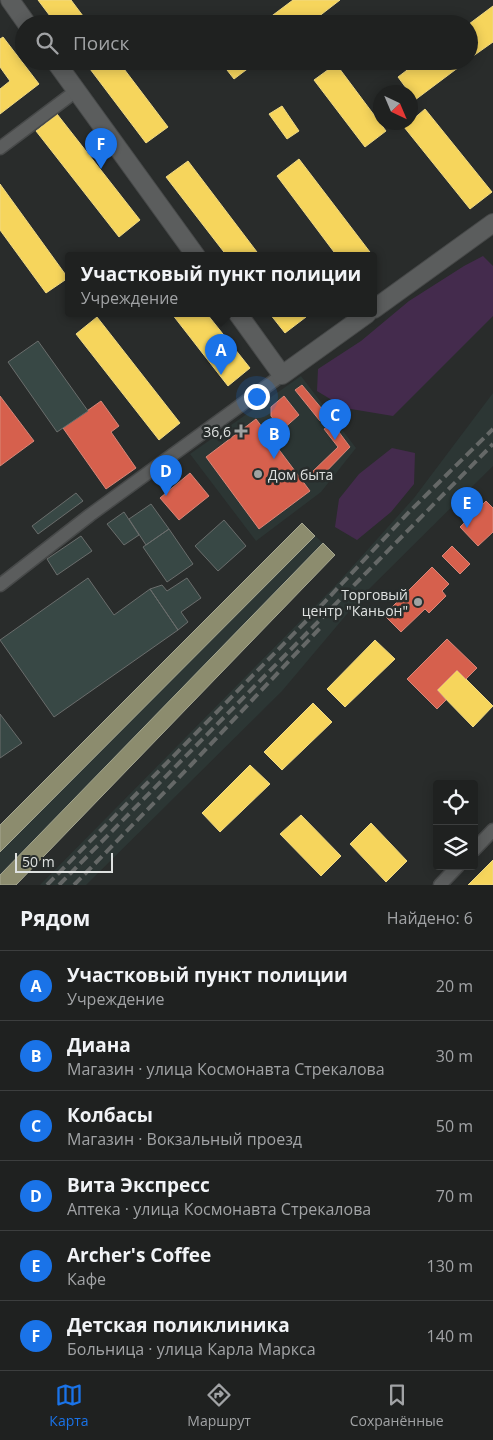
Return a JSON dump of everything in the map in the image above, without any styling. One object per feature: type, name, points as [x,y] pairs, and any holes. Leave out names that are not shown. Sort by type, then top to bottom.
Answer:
[{"type":"street","points":[[10,0],[21,15]]},
{"type":"street","points":[[61,70],[193,252]]},
{"type":"street","points":[[0,148],[76,91]]},
{"type":"street","points":[[377,307],[493,223]]},
{"type":"street","points":[[240,317],[282,375]]},
{"type":"street","points":[[0,585],[82,521],[363,317]]},
{"type":"street","points":[[478,846],[493,830]]},
{"type":"street","points":[[440,885],[454,870]]},
{"type":"shaded area","points":[[483,256],[493,266],[493,316],[393,416],[345,408],[317,391],[318,369],[361,341],[409,301]]},
{"type":"shaded area","points":[[301,376],[356,448],[321,492],[256,541],[190,454]]},
{"type":"shaded area","points":[[493,393],[493,466],[363,595],[282,691],[86,885],[40,885],[335,586],[414,498]]},
{"type":"shaded area","points":[[392,448],[415,453],[414,484],[391,512],[357,540],[335,527],[339,499],[359,474]]},
{"type":"shaded area","points":[[302,523],[335,555],[16,885],[0,885],[0,825]]},
{"type":"building: Жильё","points":[[38,0],[71,0],[82,15],[49,15]]},
{"type":"building: Жильё","points":[[293,0],[340,0],[321,15],[273,15]]},
{"type":"building: Жильё","points":[[493,6],[493,42],[478,53],[478,17]]},
{"type":"building: Жильё","points":[[3,37],[15,53],[15,70],[28,70],[39,84],[0,114],[0,89],[10,81],[0,67],[0,39]]},
{"type":"building: Жильё","points":[[91,70],[125,70],[168,127],[146,143]]},
{"type":"building: Жильё","points":[[227,70],[246,70],[234,79]]},
{"type":"building: Жильё","points":[[328,70],[340,70],[373,114],[373,130],[386,131],[365,147],[314,80]]},
{"type":"building: Жильё","points":[[407,70],[455,70],[418,98],[418,85],[404,85],[398,77]]},
{"type":"building: Жильё","points":[[282,106],[299,131],[287,139],[269,114]]},
{"type":"building: Жильё","points":[[425,109],[492,192],[470,209],[406,130],[418,130],[418,115]]},
{"type":"building: Жильё","points":[[57,114],[140,220],[119,237],[36,131]]},
{"type":"building: Жильё","points":[[299,159],[370,252],[334,252],[277,176]]},
{"type":"building: Жильё","points":[[188,161],[257,252],[224,252],[166,177]]},
{"type":"building: Жильё","points":[[0,184],[65,274],[65,280],[46,293],[0,230]]},
{"type":"building: Жильё","points":[[97,317],[180,423],[159,440],[76,334]]},
{"type":"building: Жильё","points":[[174,317],[209,317],[250,368],[228,386]]},
{"type":"building: Жильё","points":[[272,317],[306,317],[285,333]]},
{"type":"building: Жильё","points":[[375,640],[395,659],[345,707],[327,689]]},
{"type":"building: Жильё","points":[[457,670],[493,706],[473,727],[437,690]]},
{"type":"building: Жильё","points":[[313,703],[332,722],[282,770],[264,752]]},
{"type":"building: Жильё","points":[[250,765],[270,784],[220,832],[202,813]]},
{"type":"building: Жильё","points":[[301,815],[341,856],[321,876],[280,834]]},
{"type":"building: Жильё","points":[[371,823],[407,861],[386,882],[350,844]]},
{"type":"building: Жильё","points":[[493,860],[493,885],[468,885]]},
{"type":"building: Торговля","points":[[302,385],[327,415],[320,421],[295,390]]},
{"type":"building: Торговля","points":[[0,396],[34,441],[0,466]]},
{"type":"building: Торговля","points":[[284,396],[299,415],[282,430],[271,416],[271,407]]},
{"type":"building: Торговля","points":[[101,401],[119,426],[111,432],[136,468],[106,489],[63,428]]},
{"type":"building: Торговля","name":"Дом быта","points":[[256,419],[310,491],[259,529],[206,457]]},
{"type":"building: Торговля","points":[[333,424],[350,447],[317,481],[310,474],[338,447],[324,429]]},
{"type":"building: Торговля","points":[[190,473],[209,496],[179,520],[160,498]]},
{"type":"building: Торговля","points":[[486,501],[493,508],[493,532],[478,546],[460,527]]},
{"type":"building: Торговля","points":[[452,546],[470,564],[460,574],[442,556]]},
{"type":"building: Торговля","name":"Торговый центр \"Каньон\"","points":[[432,567],[449,584],[442,591],[446,596],[429,613],[425,609],[401,632],[384,615]]},
{"type":"building: Торговля","points":[[447,639],[477,668],[466,679],[457,670],[437,690],[446,700],[437,709],[407,679]]},
{"type":"building: Промзона","points":[[302,523],[315,536],[0,852],[0,825]]},
{"type":"building: Промзона","points":[[323,543],[335,555],[16,885],[0,885],[0,875]]},
{"type":"building: Прочее","points":[[38,341],[88,411],[57,432],[8,362]]},
{"type":"building: Прочее","points":[[76,493],[83,501],[38,534],[32,526]]},
{"type":"building: Прочее","points":[[151,504],[169,529],[146,545],[129,519]]},
{"type":"building: Прочее","points":[[124,512],[139,535],[124,545],[107,524]]},
{"type":"building: Прочее","points":[[224,520],[246,546],[218,571],[195,546]]},
{"type":"building: Прочее","points":[[169,529],[193,564],[167,582],[143,547]]},
{"type":"building: Прочее","points":[[81,536],[92,551],[57,575],[47,559]]},
{"type":"building: Прочее","points":[[88,578],[114,615],[150,589],[178,630],[54,717],[0,640]]},
{"type":"building: Прочее","points":[[187,578],[201,598],[181,612],[188,622],[178,630],[150,589],[162,585],[167,591]]},
{"type":"building: Прочее","points":[[0,714],[22,743],[0,758]]},
{"type":"railway","points":[[47,885],[319,608],[410,511],[493,429]]},
{"type":"railway","points":[[59,885],[493,444]]},
{"type":"railway","points":[[74,885],[191,765],[321,627]]},
{"type":"place","name":"Детская поликлиника","points":[[101,169]]},
{"type":"place","name":"Участковый пункт полиции","points":[[221,375]]},
{"type":"place","name":"36,6","points":[[241,431]]},
{"type":"place","name":"Колбасы","points":[[335,440]]},
{"type":"place","name":"Диана","points":[[274,459]]},
{"type":"place","name":"Дом быта","points":[[258,474]]},
{"type":"place","name":"Вита Экспресс","points":[[166,496]]},
{"type":"place","name":"Archer's Coffee","points":[[467,528]]},
{"type":"place","name":"Торговый центр \"Каньон\"","points":[[418,602]]}]
